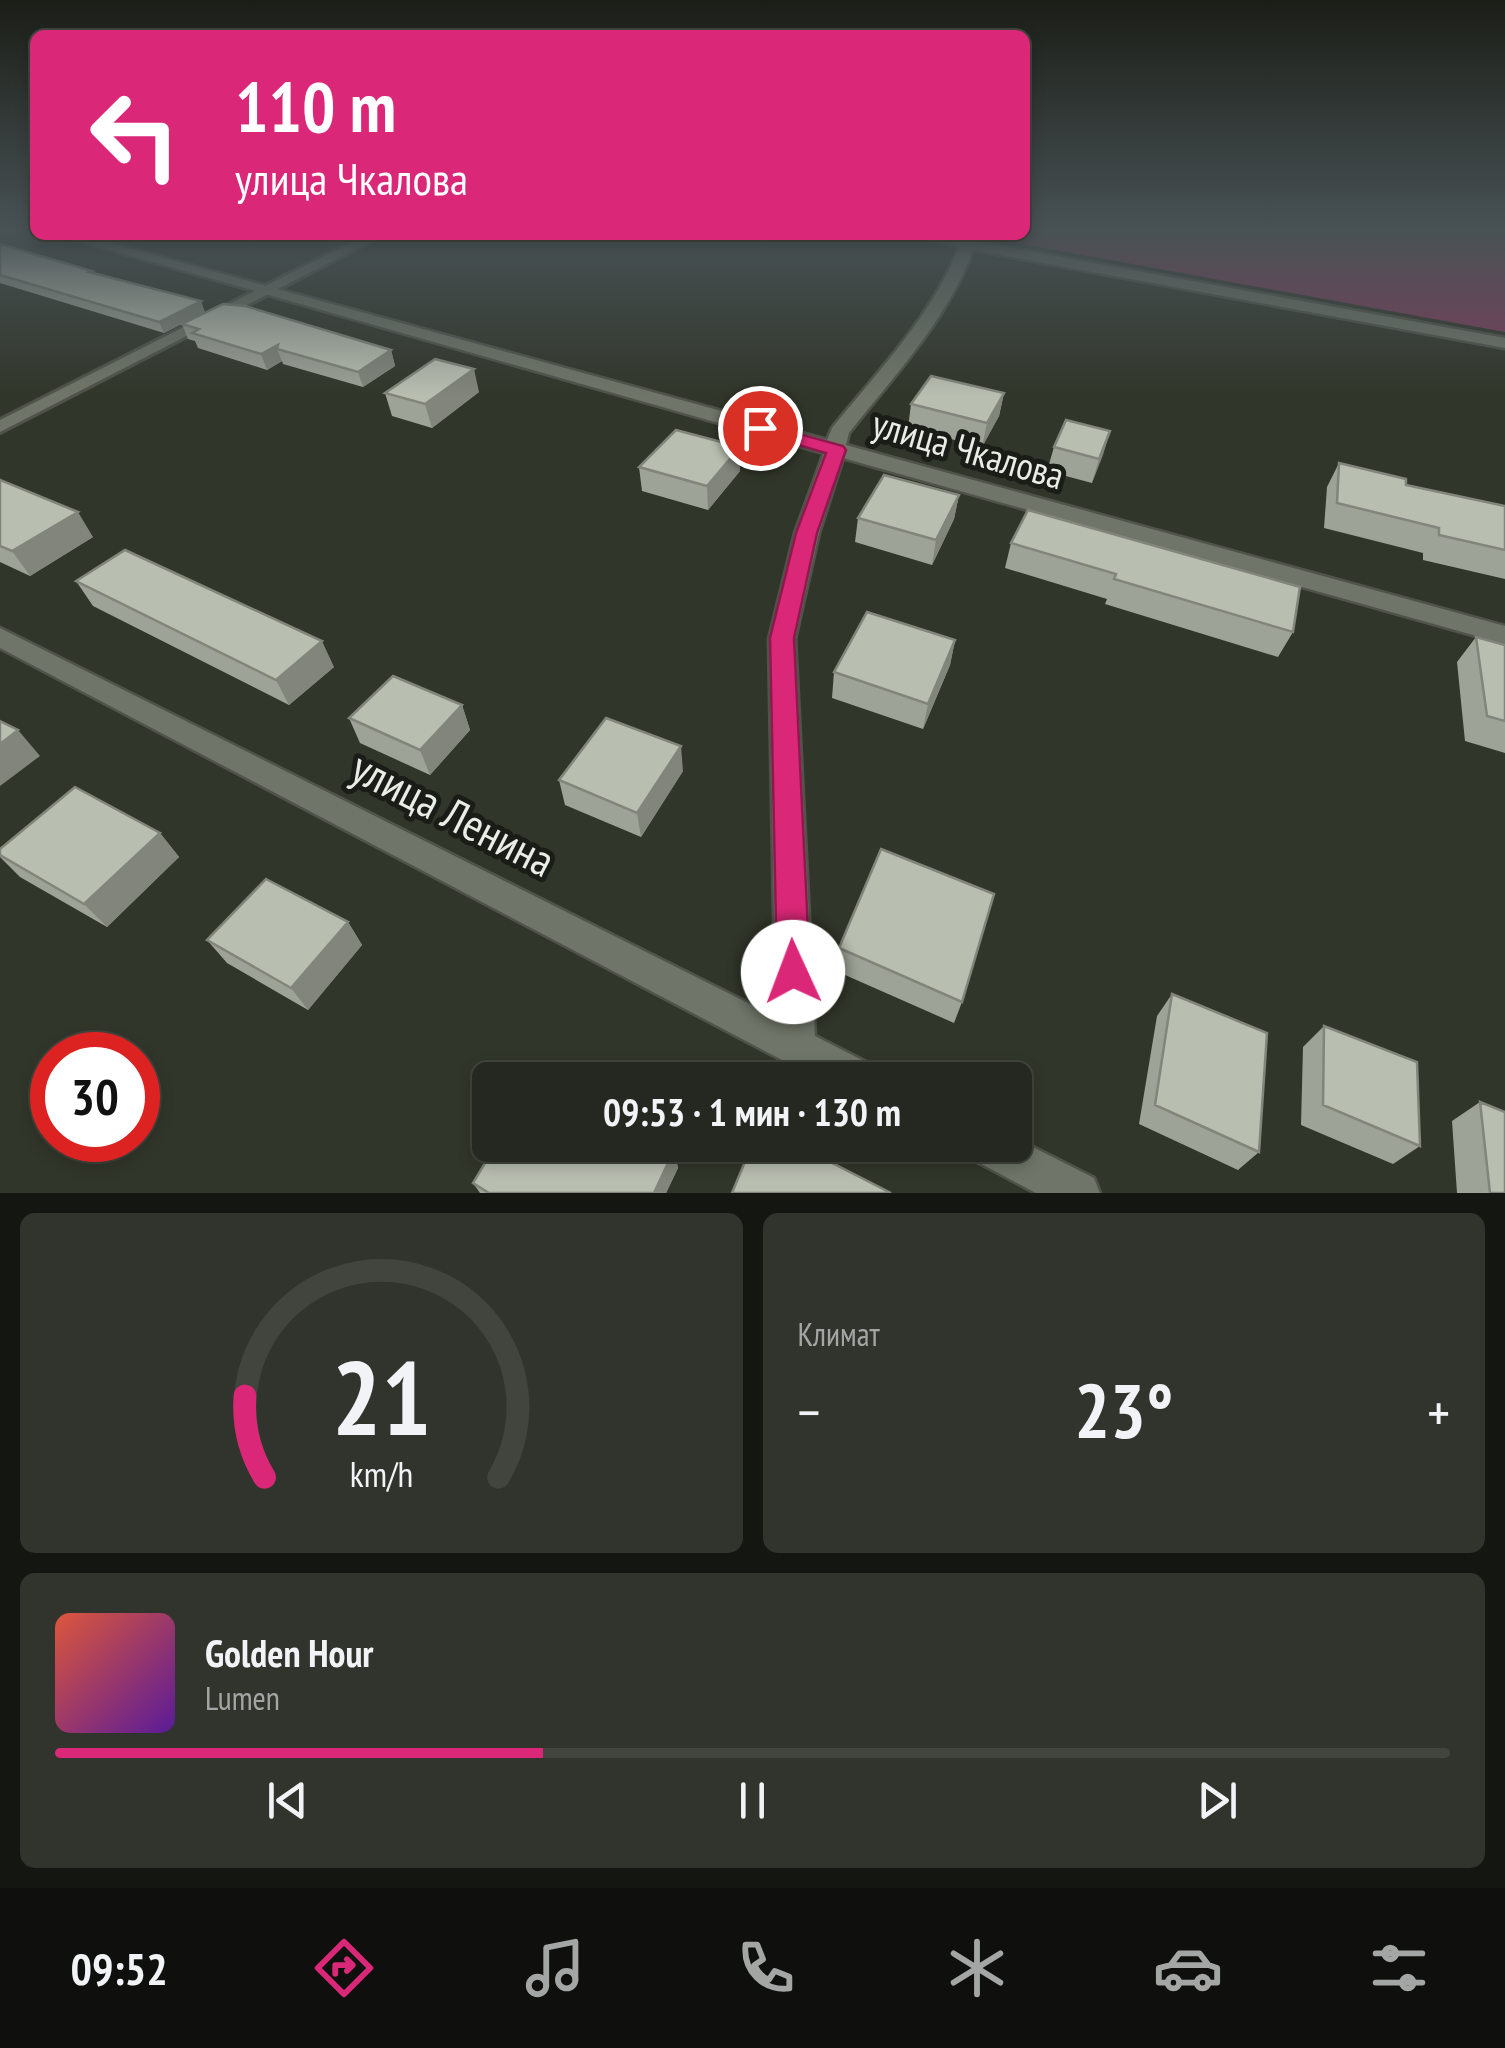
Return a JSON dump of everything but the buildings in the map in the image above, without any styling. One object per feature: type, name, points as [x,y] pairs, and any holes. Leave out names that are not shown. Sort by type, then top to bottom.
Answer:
[{"type":"street","name":"улица Чкалова","points":[[243,285],[1505,635]]},
{"type":"street","points":[[796,1047],[782,638],[807,533],[837,450],[839,432],[919,332],[950,285]]},
{"type":"street","points":[[1186,285],[1505,344]]},
{"type":"street","name":"улица Ленина","points":[[0,637],[825,1062]]},
{"type":"street","points":[[1019,1162],[1079,1193]]},
{"type":"lane","points":[[0,427],[273,285]]},
{"type":"shaded area","points":[[1246,285],[1505,285],[1505,332]]},
{"type":"route","points":[[760,428],[837,450],[807,533],[782,638],[793,972]]}]
